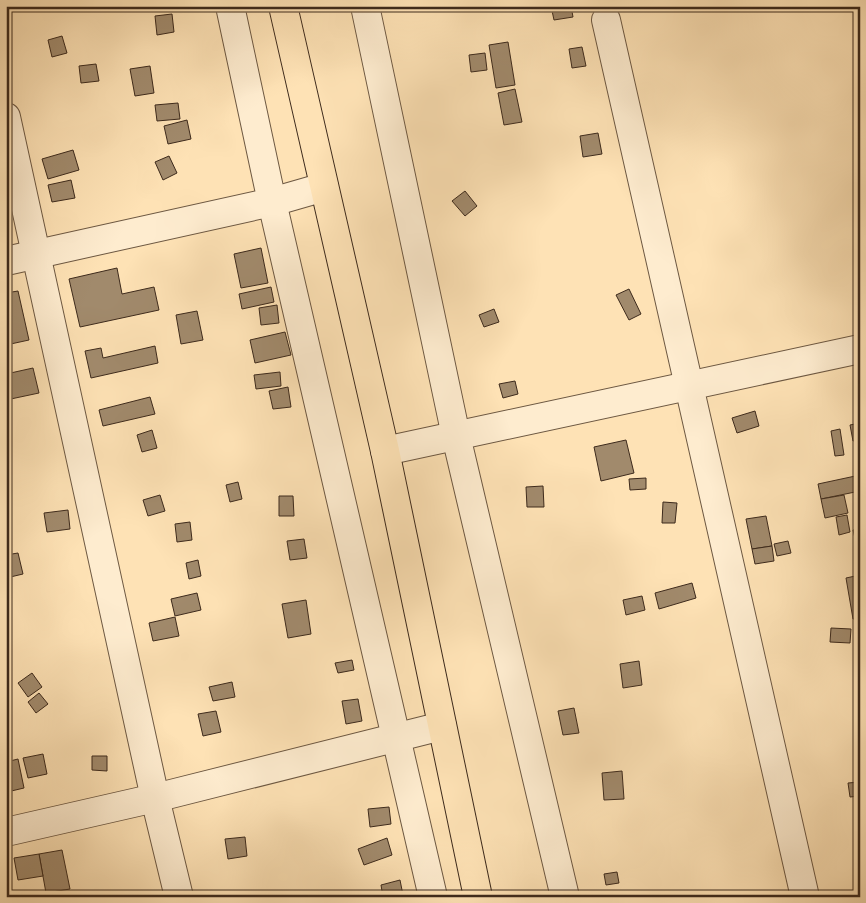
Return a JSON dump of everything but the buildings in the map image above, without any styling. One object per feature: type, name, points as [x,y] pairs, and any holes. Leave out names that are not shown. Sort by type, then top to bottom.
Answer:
[{"type":"main road","points":[[284,6],[386,451],[478,897]]},
{"type":"street","points":[[230,6],[272,202],[434,897]]},
{"type":"street","points":[[365,6],[456,436],[565,897]]},
{"type":"street","points":[[606,20],[805,897]]},
{"type":"street","points":[[6,117],[155,798],[179,897]]},
{"type":"street","points":[[6,261],[272,202],[324,187]]},
{"type":"street","points":[[386,451],[860,349]]},
{"type":"street","points":[[6,832],[155,798],[442,726]]}]
